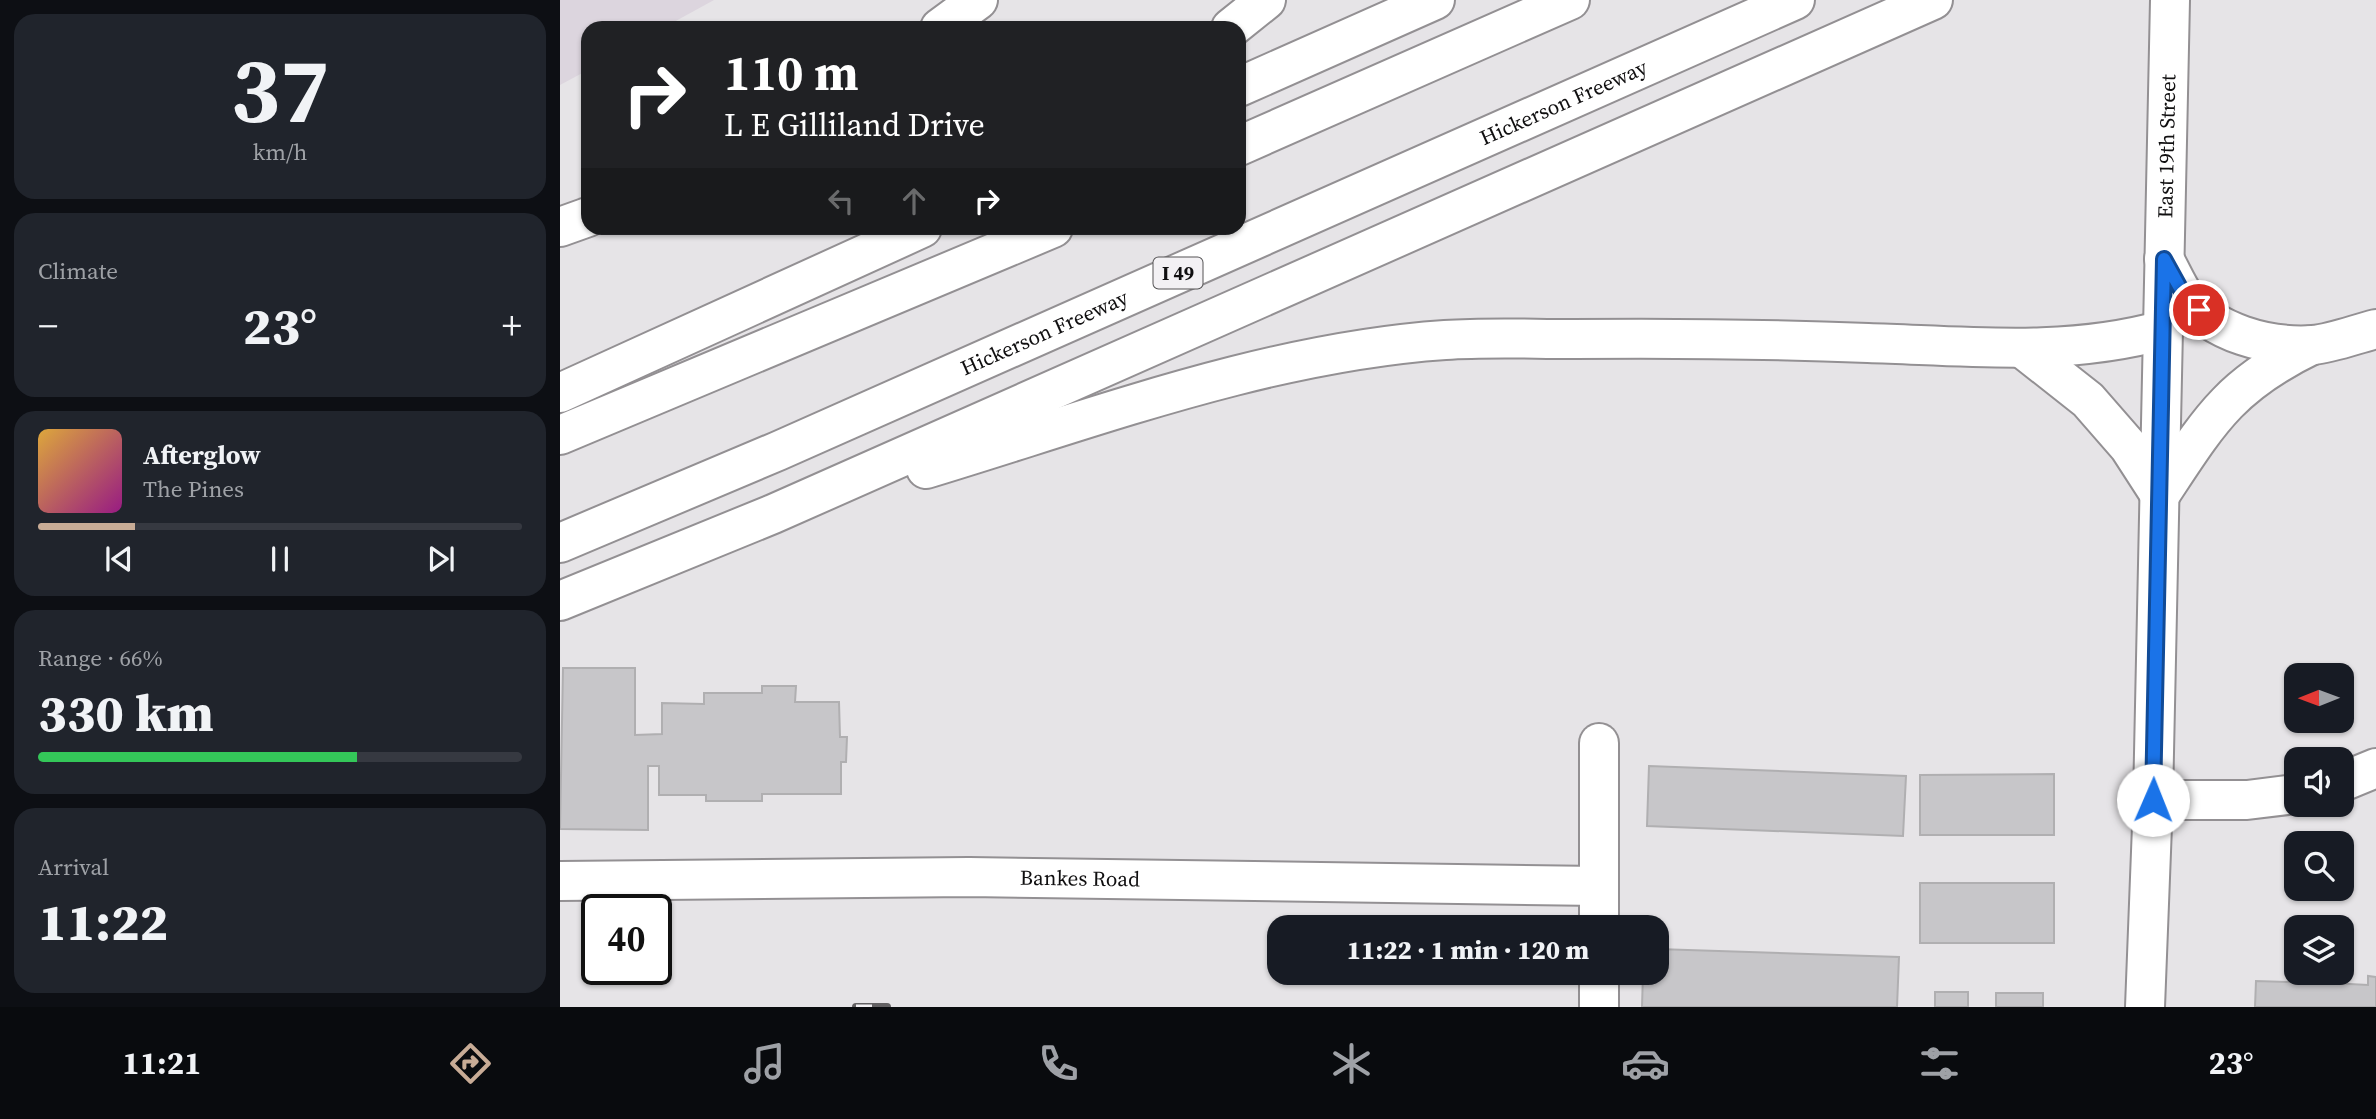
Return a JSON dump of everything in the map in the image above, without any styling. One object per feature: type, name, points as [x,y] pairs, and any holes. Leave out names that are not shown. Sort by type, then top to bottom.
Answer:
[{"type":"main road","points":[[950,21],[978,0]]},
{"type":"main road","points":[[1240,21],[1266,0]]},
{"type":"main road","points":[[1246,84],[1435,0]]},
{"type":"main road","points":[[1246,143],[1570,0]]},
{"type":"main road","name":"Hickerson Freeway","points":[[560,542],[778,451],[1795,0]]},
{"type":"main road","points":[[560,601],[773,514],[1933,0]]},
{"type":"main road","name":"East 19th Street","points":[[2145,1007],[2153,800],[2169,0]]},
{"type":"main road","points":[[560,227],[581,220]]},
{"type":"main road","points":[[560,393],[907,235]]},
{"type":"main road","points":[[560,435],[1036,235]]},
{"type":"main road","points":[[2164,259],[2185,297],[2224,328],[2259,340],[2313,345]]},
{"type":"main road","points":[[2022,348],[2088,400],[2129,447],[2160,495],[2205,425],[2224,404],[2272,364],[2313,345],[2376,329]]},
{"type":"main road","points":[[773,514],[1215,382],[1372,349],[1446,340],[1733,338],[2022,348],[2074,347],[2125,341],[2163,330]]},
{"type":"main road","points":[[1599,743],[1599,915]]},
{"type":"main road","points":[[2354,777],[2376,768]]},
{"type":"main road","points":[[2153,800],[2247,800],[2284,795]]},
{"type":"main road","name":"Bankes Road","points":[[560,881],[969,877],[1599,886]]},
{"type":"main road","points":[[1599,985],[1599,1007]]},
{"type":"shaded area","points":[[560,0],[714,0],[676,21],[581,21],[581,74],[560,85]]},
{"type":"building","points":[[563,668],[635,668],[635,735],[662,734],[662,703],[704,704],[704,693],[762,693],[762,686],[796,686],[795,702],[839,702],[840,737],[847,737],[846,762],[841,762],[841,794],[762,794],[762,801],[706,801],[706,795],[659,795],[659,766],[648,766],[648,830],[560,829]]},
{"type":"building","points":[[1649,766],[1906,776],[1903,836],[1647,826]]},
{"type":"building","points":[[2054,774],[2054,835],[1920,835],[1920,775]]},
{"type":"building","points":[[1920,883],[2054,883],[2054,943],[1920,943]]},
{"type":"building","points":[[1669,949],[1899,957],[1897,1007],[1642,1007],[1643,985],[1669,985]]},
{"type":"building","points":[[2368,976],[2376,977],[2376,1007],[2255,1007],[2256,981],[2284,982],[2284,985],[2368,985]]},
{"type":"building","points":[[1935,992],[1968,992],[1968,1007],[1935,1007]]},
{"type":"building","points":[[1996,993],[2043,993],[2043,1007],[1996,1007]]},
{"type":"railway","points":[[856,1007],[887,1007]]},
{"type":"route","points":[[2153,800],[2164,259],[2185,297],[2199,310]]}]
